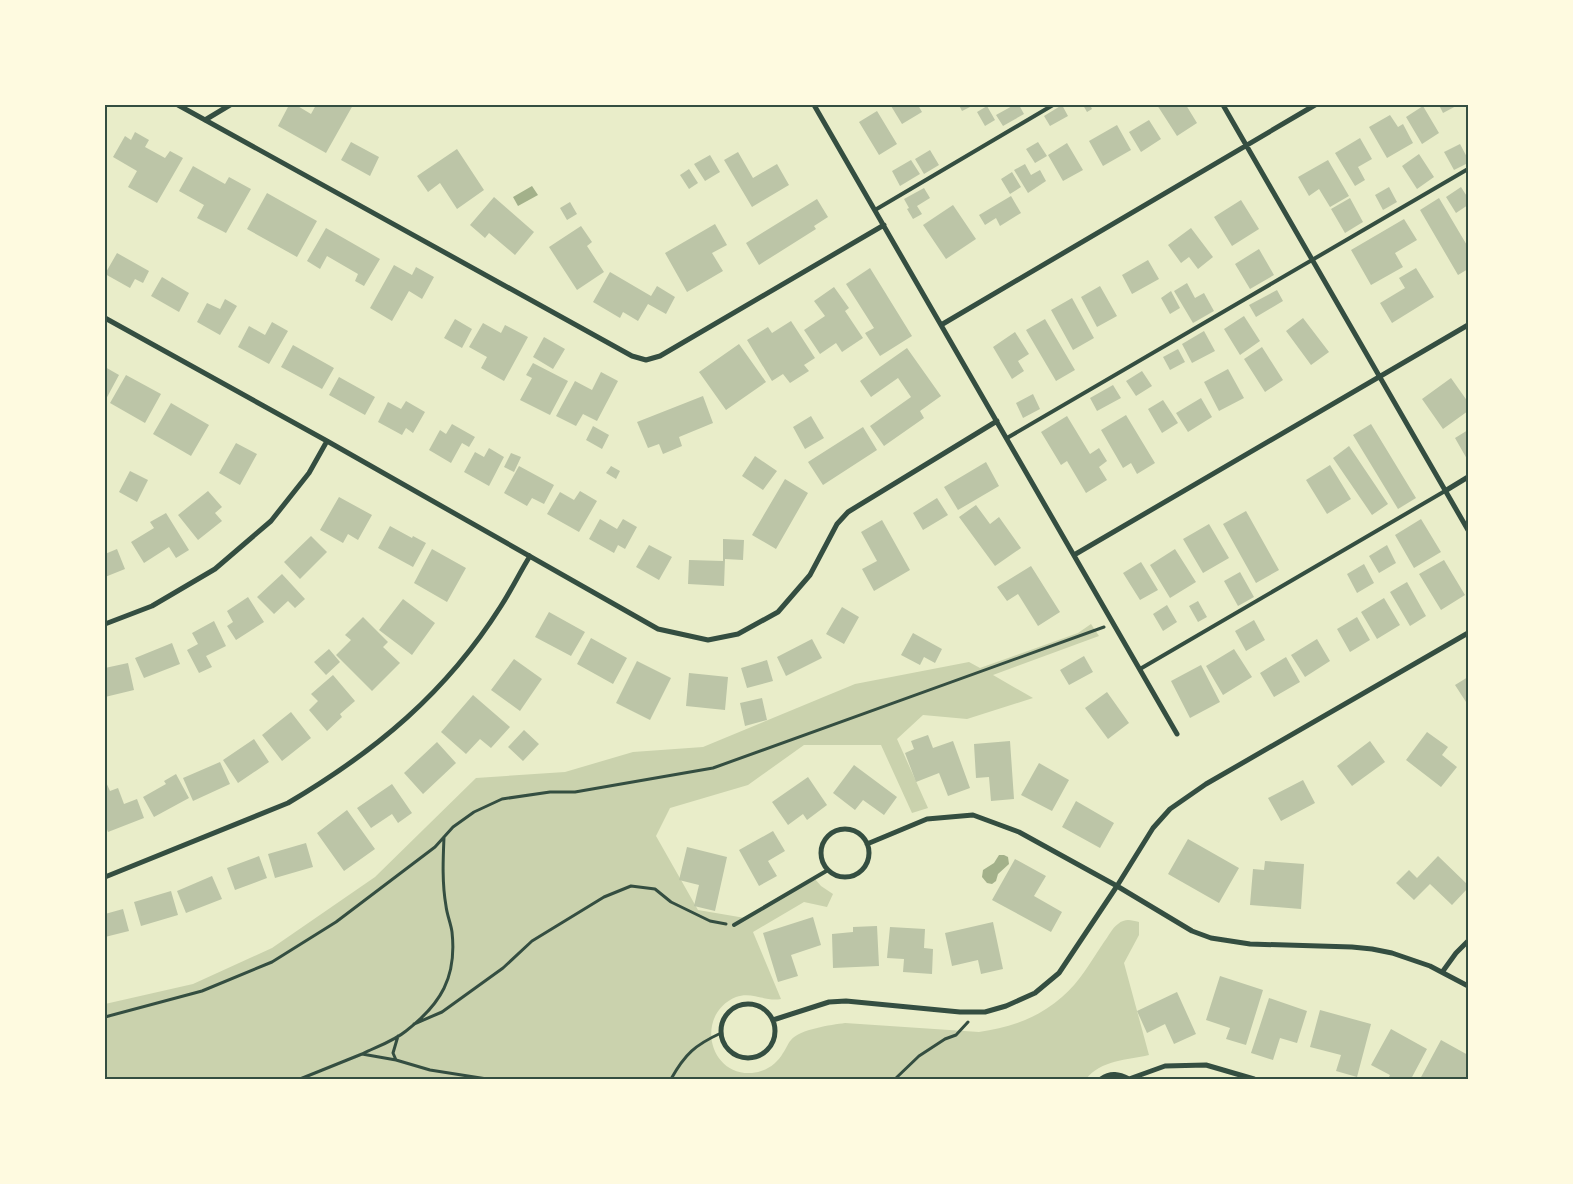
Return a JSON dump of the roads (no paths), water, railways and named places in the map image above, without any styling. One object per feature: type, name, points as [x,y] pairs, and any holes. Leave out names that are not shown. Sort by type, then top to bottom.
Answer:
[{"type":"street","points":[[178,105],[624,351],[646,360],[660,356],[884,225]]},
{"type":"street","points":[[205,120],[230,105]]},
{"type":"street","points":[[814,105],[1177,734]]},
{"type":"street","points":[[1223,105],[1468,530]]},
{"type":"street","points":[[941,325],[1315,105]]},
{"type":"street","points":[[105,318],[327,441],[658,629],[708,640],[738,634],[778,612],[810,575],[838,524],[848,512],[997,421]]},
{"type":"street","points":[[1074,555],[1468,325]]},
{"type":"street","points":[[105,624],[152,606],[214,568],[271,521],[308,473],[327,441]]},
{"type":"street","points":[[1445,491],[1468,477]]},
{"type":"street","points":[[105,877],[288,803],[374,747],[421,706],[463,660],[502,605],[530,556]]},
{"type":"street","points":[[773,1020],[829,1002],[846,1000],[985,1012],[1006,1006],[1035,993],[1059,973],[1153,828],[1170,809],[1190,795],[1468,633]]},
{"type":"street","points":[[867,844],[927,819],[973,815],[1019,832],[1117,886],[1192,931],[1211,938],[1250,944],[1372,949],[1412,959],[1443,971],[1468,986]]},
{"type":"street","points":[[845,829],[854,830],[862,836],[867,844],[869,853],[867,862],[862,870],[854,875],[845,877],[836,875],[828,870],[823,862],[821,852],[828,836],[836,831],[845,829]]},
{"type":"street","points":[[1443,971],[1468,940]]},
{"type":"street","points":[[747,1004],[757,1006],[766,1011],[773,1020],[774,1040],[768,1050],[760,1056],[750,1058],[739,1057],[730,1052],[724,1043],[721,1033],[723,1023],[728,1013],[736,1007],[747,1004]]},
{"type":"street","points":[[1101,1079],[1112,1074],[1121,1075],[1129,1079],[1165,1066],[1206,1065],[1254,1079]]},
{"type":"lane","points":[[875,210],[1053,105]]},
{"type":"lane","points":[[1007,438],[1468,169]]},
{"type":"lane","points":[[1140,669],[1445,491]]},
{"type":"lane","points":[[734,925],[828,870]]}]
